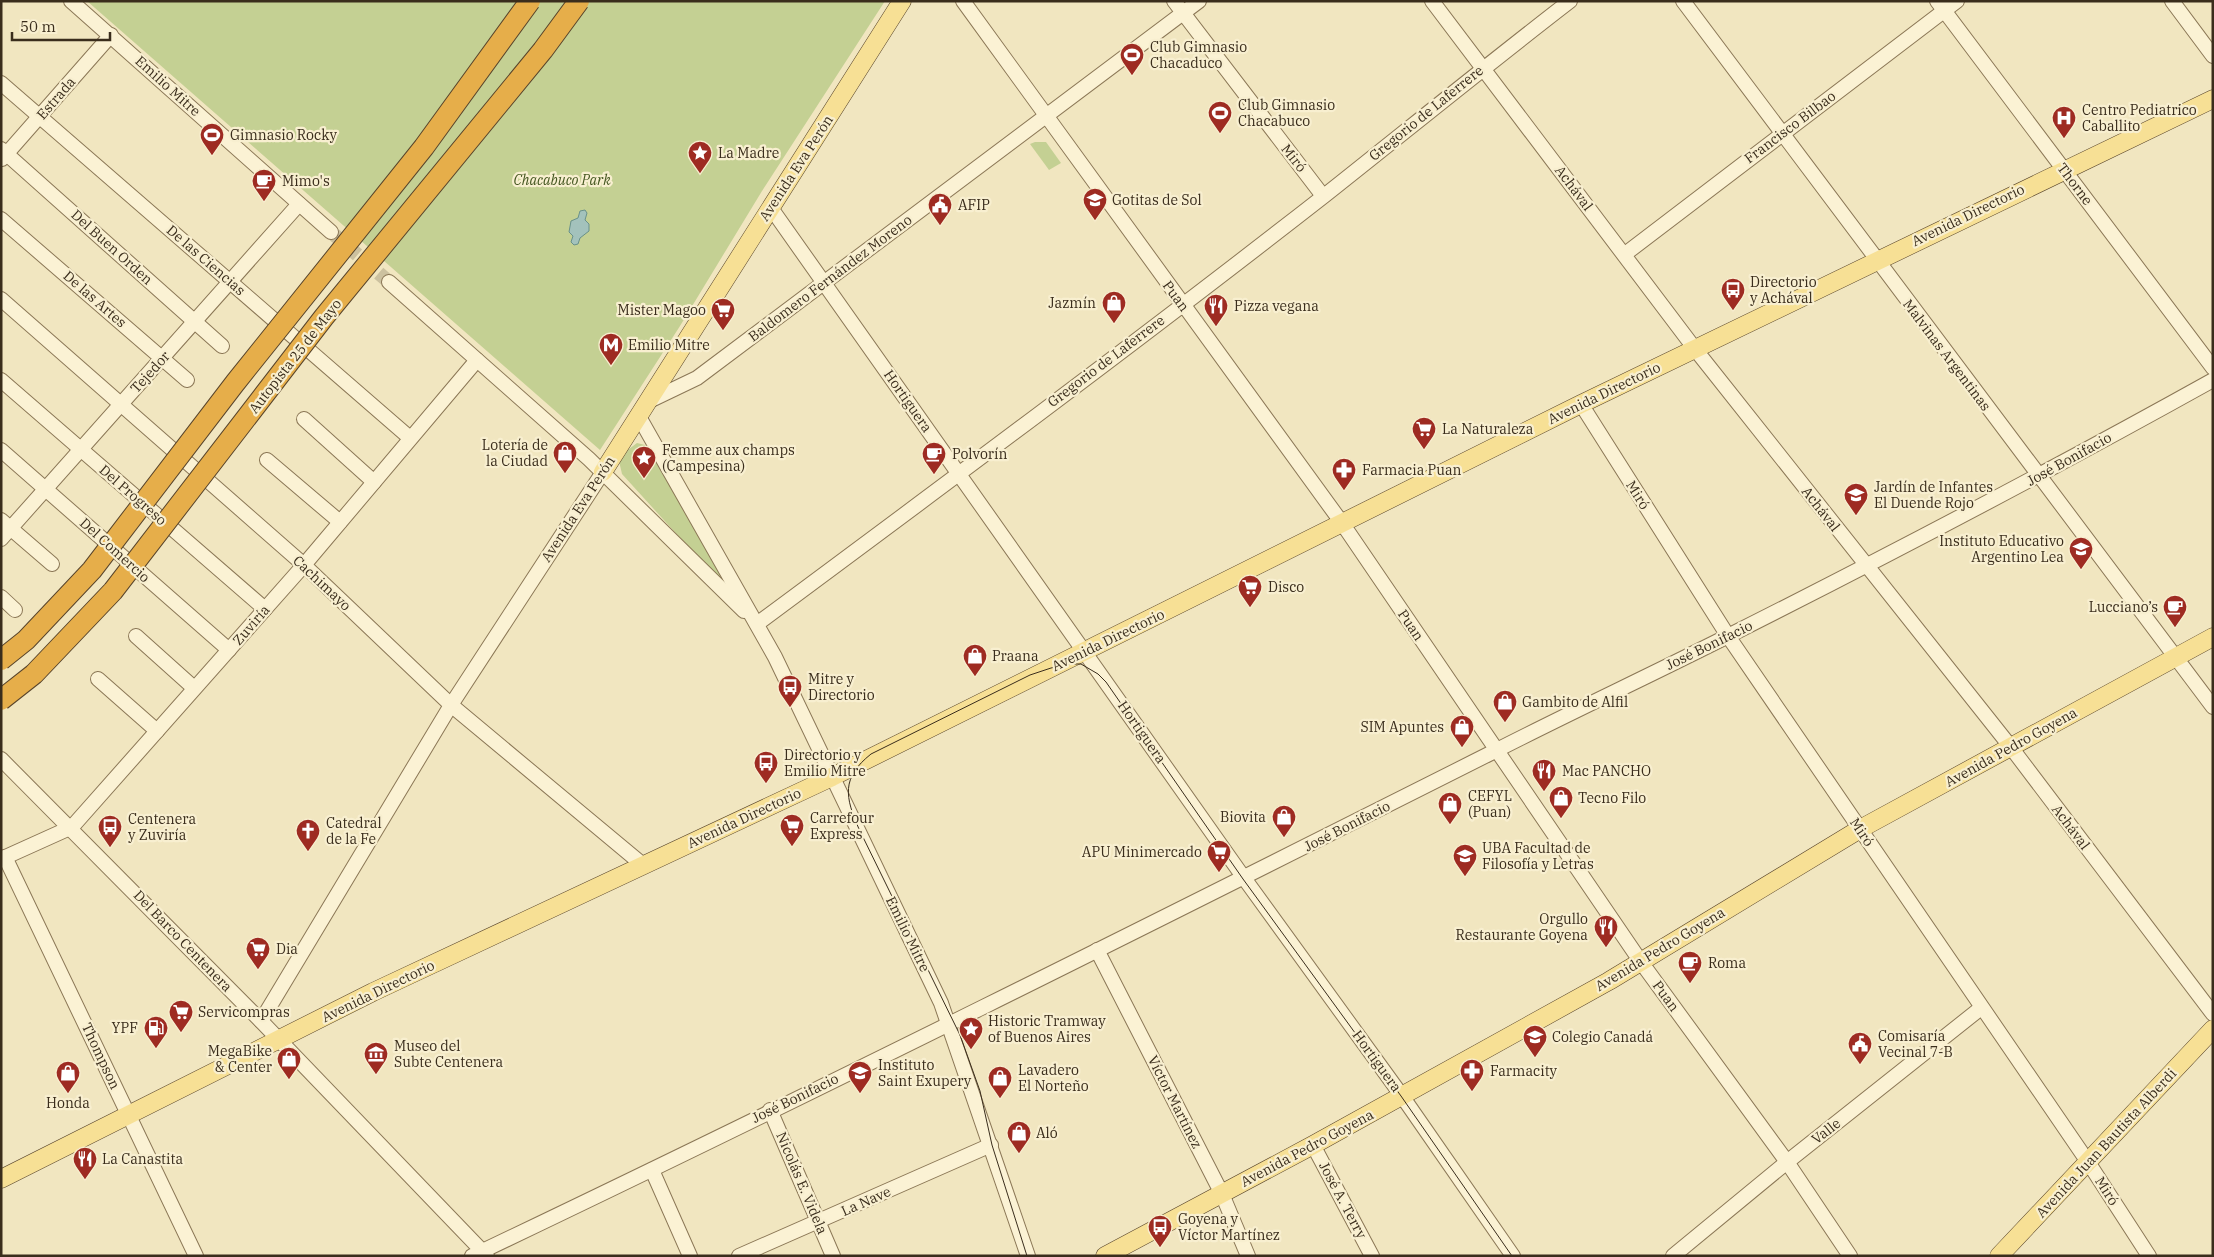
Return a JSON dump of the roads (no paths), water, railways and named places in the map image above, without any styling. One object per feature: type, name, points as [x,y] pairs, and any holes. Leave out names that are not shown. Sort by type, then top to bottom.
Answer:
[{"type":"highway","name":"Autopista 25 de Mayo","points":[[1,660],[26,640],[92,570],[235,383],[424,147],[530,1]]},
{"type":"highway","name":"Autopista 25 de Mayo","points":[[1,700],[34,674],[113,591],[324,317],[543,50],[579,1]]},
{"type":"main road","name":"Avenida Eva Perón","points":[[603,472],[902,1]]},
{"type":"main road","name":"Avenida Directorio","points":[[1,1179],[280,1041],[373,992],[832,777],[1581,404],[1743,327],[1875,260],[2213,99]]},
{"type":"main road","name":"Avenida Pedro Goyena","points":[[1105,1256],[1313,1145],[1641,962],[1860,829],[2010,746],[2213,638]]},
{"type":"main road","name":"Avenida Juan Bautista Alberdi","points":[[1999,1256],[2213,1029]]},
{"type":"street","name":"Emilio Mitre","points":[[71,1],[331,232]]},
{"type":"street","name":"Puan","points":[[963,1],[1181,304],[1342,523],[1641,962],[1786,1162],[1850,1256]]},
{"type":"street","name":"Miró","points":[[1174,1],[1323,196]]},
{"type":"street","name":"Baldomero Fernández Moreno","points":[[642,408],[697,378],[1199,1]]},
{"type":"street","name":"Achával","points":[[1432,1],[1625,254],[1694,349],[2010,746],[2213,1014]]},
{"type":"street","name":"Gregorio de Laferrere","points":[[757,624],[960,474],[1323,196],[1483,67],[1570,1]]},
{"type":"street","name":"Malvinas Argentinas","points":[[1683,1],[1783,133],[1875,260],[2040,476],[2174,658],[2213,707]]},
{"type":"street","name":"Francisco Bilbao","points":[[1625,254],[1783,133],[1941,6],[1957,1]]},
{"type":"street","points":[[2172,1],[2213,56]]},
{"type":"street","name":"Thorne","points":[[1941,6],[2213,368]]},
{"type":"street","name":"Estrada","points":[[3,154],[39,117],[111,35]]},
{"type":"street","name":"De las Ciencias","points":[[1,83],[410,438]]},
{"type":"street","name":"Del Buen Orden","points":[[3,154],[222,346]]},
{"type":"street","name":"Tejedor","points":[[4,529],[81,450],[299,204]]},
{"type":"street","name":"Hortiguera","points":[[771,208],[1244,878],[1402,1096],[1513,1256]]},
{"type":"street","name":"De las Artes","points":[[1,219],[187,380]]},
{"type":"street","name":"Emilio Mitre","points":[[389,282],[603,472],[757,624]]},
{"type":"street","name":"Cachimayo","points":[[1,299],[304,565],[451,705],[643,865]]},
{"type":"street","name":"Zuviría","points":[[3,858],[72,827],[304,565],[477,360]]},
{"type":"street","name":"Del Progreso","points":[[1,380],[265,609]]},
{"type":"street","name":"José Bonifacio","points":[[481,1254],[1244,878],[1496,750],[1728,636],[2040,476],[2213,380]]},
{"type":"street","name":"Miró","points":[[1581,404],[1728,636],[2088,1162],[2149,1256]]},
{"type":"street","name":"Emilio Mitre","points":[[642,408],[799,704],[832,777],[942,1004],[1028,1256]]},
{"type":"street","points":[[304,419],[374,482]]},
{"type":"street","name":"Del Comercio","points":[[1,450],[229,650]]},
{"type":"street","points":[[266,460],[340,522]]},
{"type":"street","name":"Avenida Eva Perón","points":[[261,1020],[451,705],[603,472]]},
{"type":"street","points":[[4,529],[52,564]]},
{"type":"street","points":[[1,597],[15,610]]},
{"type":"street","points":[[136,636],[194,688]]},
{"type":"street","points":[[98,680],[157,731]]},
{"type":"street","name":"Del Barco Centenera","points":[[1,759],[72,827],[261,1020],[481,1254]]},
{"type":"street","name":"Thompson","points":[[3,858],[196,1256]]},
{"type":"street","name":"Víctor Martínez","points":[[1097,950],[1222,1194],[1248,1256]]},
{"type":"street","name":"Valle","points":[[1673,1256],[1786,1162],[1982,1008]]},
{"type":"street","name":"Nicolás E. Videla","points":[[770,1110],[833,1256]]},
{"type":"street","name":"La Nave","points":[[739,1256],[991,1145]]},
{"type":"street","name":"José A. Terry","points":[[1313,1145],[1372,1256]]},
{"type":"street","points":[[652,1170],[690,1256]]},
{"type":"water","points":[[585,210],[587,213],[585,220],[589,224],[589,231],[580,238],[578,244],[574,245],[571,242],[573,236],[569,232],[571,221],[578,218],[580,211]]},
{"type":"tunnel","points":[[331,232],[389,282]]},
{"type":"tram line","points":[[1027,1256],[992,1145],[980,1091],[960,1035],[854,818],[848,788],[854,771],[871,754],[1030,675],[1069,664],[1081,664],[1098,674],[1106,682],[1243,879],[1401,1096],[1512,1256]]},
{"type":"place","name":"Club Gimnasio Chacaduco","points":[[1132,76]]},
{"type":"place","name":"Club Gimnasio Chacabuco","points":[[1220,134]]},
{"type":"place","name":"Centro Pediatrico Caballito","points":[[2064,139]]},
{"type":"place","name":"Gimnasio Rocky","points":[[212,156]]},
{"type":"place","name":"La Madre","points":[[700,174]]},
{"type":"place","name":"Mimo's","points":[[264,202]]},
{"type":"place","name":"Gotitas de Sol","points":[[1095,221]]},
{"type":"place","name":"AFIP","points":[[940,226]]},
{"type":"place","name":"Directorio y Achával","points":[[1733,311]]},
{"type":"place","name":"Jazmín","points":[[1114,324]]},
{"type":"place","name":"Pizza vegana","points":[[1216,327]]},
{"type":"place","name":"Mister Magoo","points":[[723,331]]},
{"type":"place","name":"Emilio Mitre","points":[[611,366]]},
{"type":"place","name":"La Naturaleza","points":[[1424,450]]},
{"type":"place","name":"Lotería de la Ciudad","points":[[565,474]]},
{"type":"place","name":"Polvorín","points":[[934,475]]},
{"type":"place","name":"Femme aux champs (Campesina)","points":[[644,479]]},
{"type":"place","name":"Farmacia Puan","points":[[1344,491]]},
{"type":"place","name":"Jardín de Infantes El Duende Rojo","points":[[1856,516]]},
{"type":"place","name":"Instituto Educativo Argentino Lea","points":[[2081,570]]},
{"type":"place","name":"Disco","points":[[1250,608]]},
{"type":"place","name":"Lucciano’s","points":[[2175,628]]},
{"type":"place","name":"Praana","points":[[975,677]]},
{"type":"place","name":"Mitre y Directorio","points":[[790,708]]},
{"type":"place","name":"Gambito de Alfil","points":[[1505,723]]},
{"type":"place","name":"SIM Apuntes","points":[[1462,748]]},
{"type":"place","name":"Directorio y Emilio Mitre","points":[[766,784]]},
{"type":"place","name":"Mac PANCHO","points":[[1544,792]]},
{"type":"place","name":"Tecno Filo","points":[[1561,819]]},
{"type":"place","name":"CEFYL (Puan)","points":[[1450,825]]},
{"type":"place","name":"Biovita","points":[[1284,838]]},
{"type":"place","name":"Carrefour Express","points":[[792,847]]},
{"type":"place","name":"Centenera y Zuviría","points":[[110,848]]},
{"type":"place","name":"Catedral de la Fe","points":[[308,852]]},
{"type":"place","name":"APU Minimercado","points":[[1219,873]]},
{"type":"place","name":"UBA Facultad de Filosofía y Letras","points":[[1465,877]]},
{"type":"place","name":"Orgullo Restaurante Goyena","points":[[1606,948]]},
{"type":"place","name":"Dia","points":[[258,970]]},
{"type":"place","name":"Roma","points":[[1690,984]]},
{"type":"place","name":"Servicompras","points":[[181,1033]]},
{"type":"place","name":"YPF","points":[[156,1049]]},
{"type":"place","name":"Historic Tramway of Buenos Aires","points":[[971,1050]]},
{"type":"place","name":"Colegio Canadá","points":[[1535,1058]]},
{"type":"place","name":"Comisaría Vecinal 7-B","points":[[1860,1065]]},
{"type":"place","name":"Museo del Subte Centenera","points":[[376,1075]]},
{"type":"place","name":"MegaBike & Center","points":[[289,1080]]},
{"type":"place","name":"Farmacity","points":[[1472,1092]]},
{"type":"place","name":"Honda","points":[[68,1094]]},
{"type":"place","name":"Instituto Saint Exupery","points":[[860,1094]]},
{"type":"place","name":"Lavadero El Norteño","points":[[1000,1099]]},
{"type":"place","name":"Aló","points":[[1019,1154]]},
{"type":"place","name":"La Canastita","points":[[85,1180]]},
{"type":"place","name":"Goyena y Víctor Martínez","points":[[1160,1248]]},
{"type":"park label","name":"Chacabuco Park","points":[[562,180]]}]
